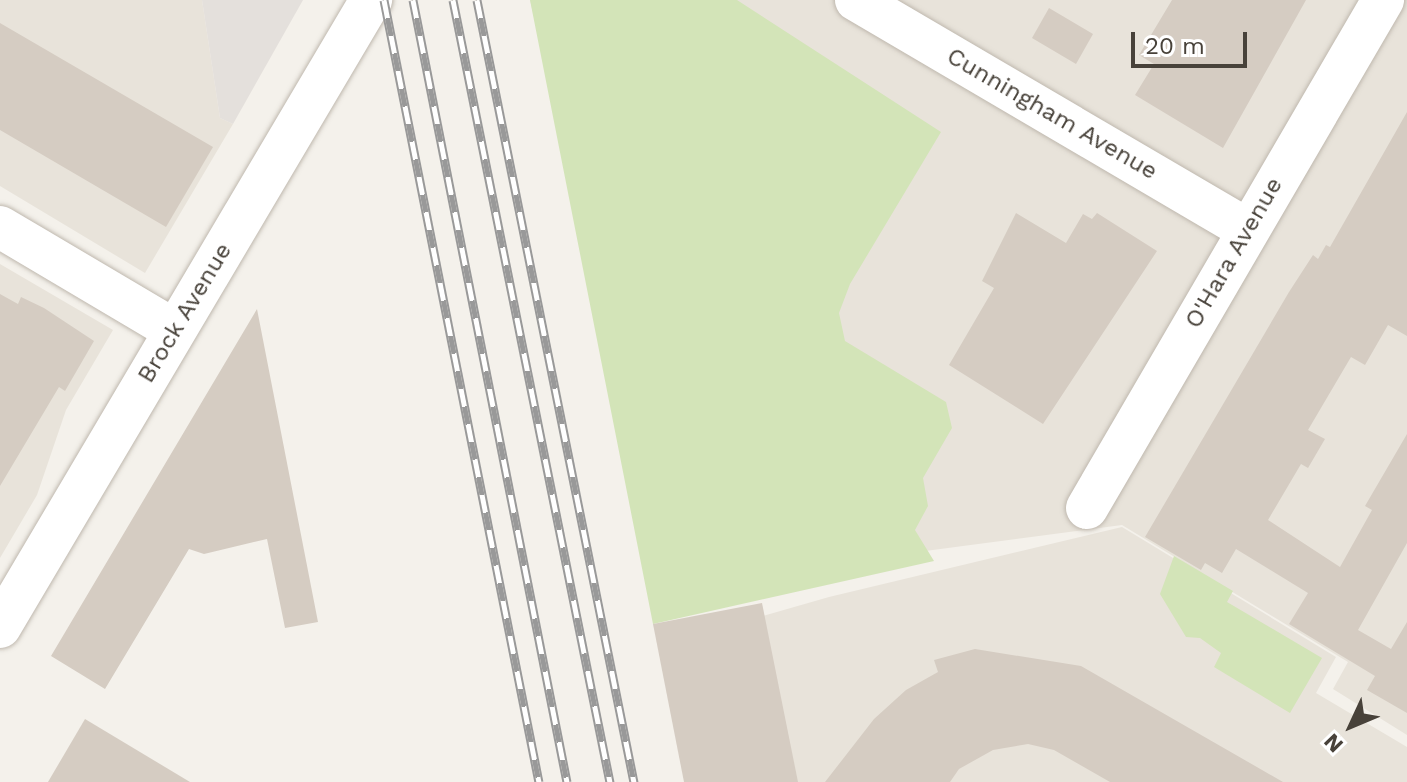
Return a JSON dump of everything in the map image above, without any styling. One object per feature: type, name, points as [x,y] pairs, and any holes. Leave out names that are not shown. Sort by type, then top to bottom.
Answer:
[{"type":"street","name":"Brock Avenue","points":[[0,627],[371,0]]},
{"type":"street","name":"Cunningham Avenue","points":[[856,0],[1247,229]]},
{"type":"street","name":"O'Hara Avenue","points":[[1087,508],[1383,0]]},
{"type":"street","points":[[0,227],[174,330]]},
{"type":"shaded area","points":[[0,0],[202,0],[220,118],[233,124],[145,273],[0,186]]},
{"type":"shaded area","points":[[202,0],[303,0],[233,124],[220,118]]},
{"type":"shaded area","points":[[530,0],[1407,0],[1407,735],[1333,689],[1348,662],[1122,525],[910,553],[541,48]]},
{"type":"shaded area","points":[[0,264],[113,330],[66,410],[37,495],[0,558]]},
{"type":"shaded area","points":[[1122,527],[1336,657],[1316,693],[1407,747],[1407,782],[706,782],[675,641],[829,597]]},
{"type":"green space","points":[[530,0],[737,0],[941,132],[850,284],[839,313],[845,341],[946,402],[952,428],[923,478],[928,506],[915,530],[934,561],[653,624]]},
{"type":"green space","points":[[1174,556],[1233,591],[1227,602],[1322,658],[1290,713],[1214,667],[1221,653],[1200,638],[1186,637],[1160,594]]},
{"type":"building","points":[[1172,0],[1306,0],[1223,148],[1135,95],[1154,64],[1139,55]]},
{"type":"building","points":[[1049,8],[1093,34],[1076,64],[1032,38]]},
{"type":"building","points":[[0,23],[213,147],[166,227],[0,130]]},
{"type":"building","points":[[1407,112],[1407,336],[1388,325],[1365,365],[1351,357],[1308,430],[1325,439],[1308,468],[1301,464],[1268,520],[1340,567],[1372,510],[1365,506],[1407,434],[1407,543],[1358,630],[1391,649],[1407,622],[1407,713],[1367,690],[1375,676],[1289,624],[1308,593],[1236,549],[1222,573],[1205,563],[1201,570],[1145,537],[1289,292],[1313,255],[1318,259],[1326,245],[1330,247]]},
{"type":"building","points":[[1016,213],[1066,243],[1083,214],[1092,219],[1097,213],[1157,251],[1043,424],[949,365],[994,288],[982,281]]},
{"type":"building","points":[[0,294],[18,304],[21,297],[44,308],[94,341],[65,391],[59,387],[0,486]]},
{"type":"building","points":[[257,309],[318,622],[285,628],[267,539],[204,554],[189,549],[105,689],[51,656]]},
{"type":"building","points":[[762,603],[798,782],[684,782],[653,624]]},
{"type":"building","points":[[975,649],[1081,666],[1283,782],[1110,782],[1054,750],[1028,744],[993,750],[959,769],[950,782],[825,782],[874,719],[906,690],[938,672],[934,660]]},
{"type":"building","points":[[85,719],[190,782],[48,782]]},
{"type":"railway","points":[[384,0],[539,782]]},
{"type":"railway","points":[[413,0],[567,782]]},
{"type":"railway","points":[[453,0],[610,782]]},
{"type":"railway","points":[[477,0],[634,782]]}]
